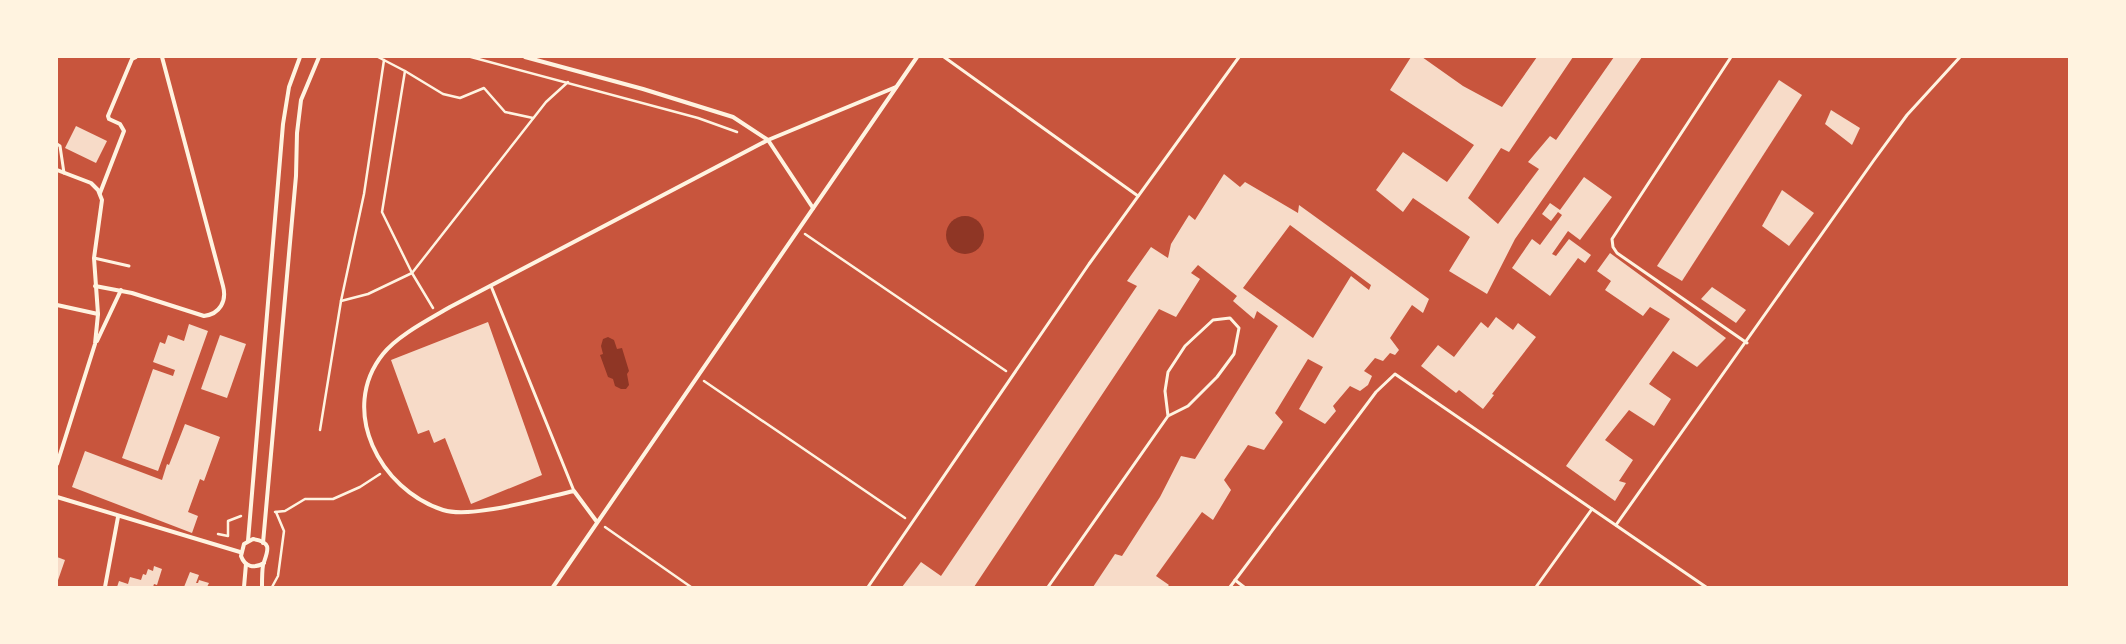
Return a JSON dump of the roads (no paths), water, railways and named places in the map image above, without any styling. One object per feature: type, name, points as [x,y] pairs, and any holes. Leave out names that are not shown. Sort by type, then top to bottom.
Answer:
[{"type":"street","points":[[100,193],[124,131],[120,124],[109,119],[108,116],[132,59],[136,57]]},
{"type":"street","points":[[95,286],[121,290],[204,316],[211,315],[219,309],[225,295],[162,57]]},
{"type":"street","points":[[248,541],[283,124],[289,87],[300,57]]},
{"type":"street","points":[[263,543],[267,513],[296,176],[297,134],[300,100],[319,57]]},
{"type":"street","points":[[525,57],[643,89],[733,117],[768,140],[813,208]]},
{"type":"street","points":[[553,587],[916,57]]},
{"type":"street","points":[[597,522],[574,491],[472,513],[444,510],[423,501],[400,486],[386,470],[373,447],[364,418],[364,399],[370,372],[384,352],[412,330],[437,315],[768,140],[896,87]]},
{"type":"street","points":[[57,170],[90,183],[100,193],[102,200],[94,258],[98,314],[95,344]]},
{"type":"street","points":[[57,464],[95,344],[121,290]]},
{"type":"street","points":[[57,305],[98,314]]},
{"type":"street","points":[[57,497],[118,517],[240,552]]},
{"type":"street","points":[[105,587],[118,517]]},
{"type":"street","points":[[262,587],[264,563],[268,551],[263,543],[253,539],[244,544],[240,552],[242,560],[246,564],[255,567],[264,563]]},
{"type":"street","points":[[244,587],[246,564]]},
{"type":"lane","points":[[944,57],[1138,196]]},
{"type":"lane","points":[[868,587],[1012,375],[1138,196],[1239,57]]},
{"type":"lane","points":[[1731,57],[1612,239],[1612,244],[1617,253],[1747,343]]},
{"type":"lane","points":[[1616,526],[1907,115],[1960,57]]},
{"type":"lane","points":[[57,144],[60,146],[64,173]]},
{"type":"lane","points":[[94,258],[129,266]]},
{"type":"lane","points":[[491,286],[574,491]]},
{"type":"lane","points":[[1048,587],[1168,416],[1188,406],[1217,377],[1234,354],[1239,328],[1230,318],[1213,320],[1185,346],[1168,372],[1165,391],[1168,416]]},
{"type":"lane","points":[[1230,587],[1376,392],[1394,374],[1706,587]]},
{"type":"lane","points":[[1536,587],[1592,509]]},
{"type":"lane","points":[[1234,580],[1244,587]]}]
